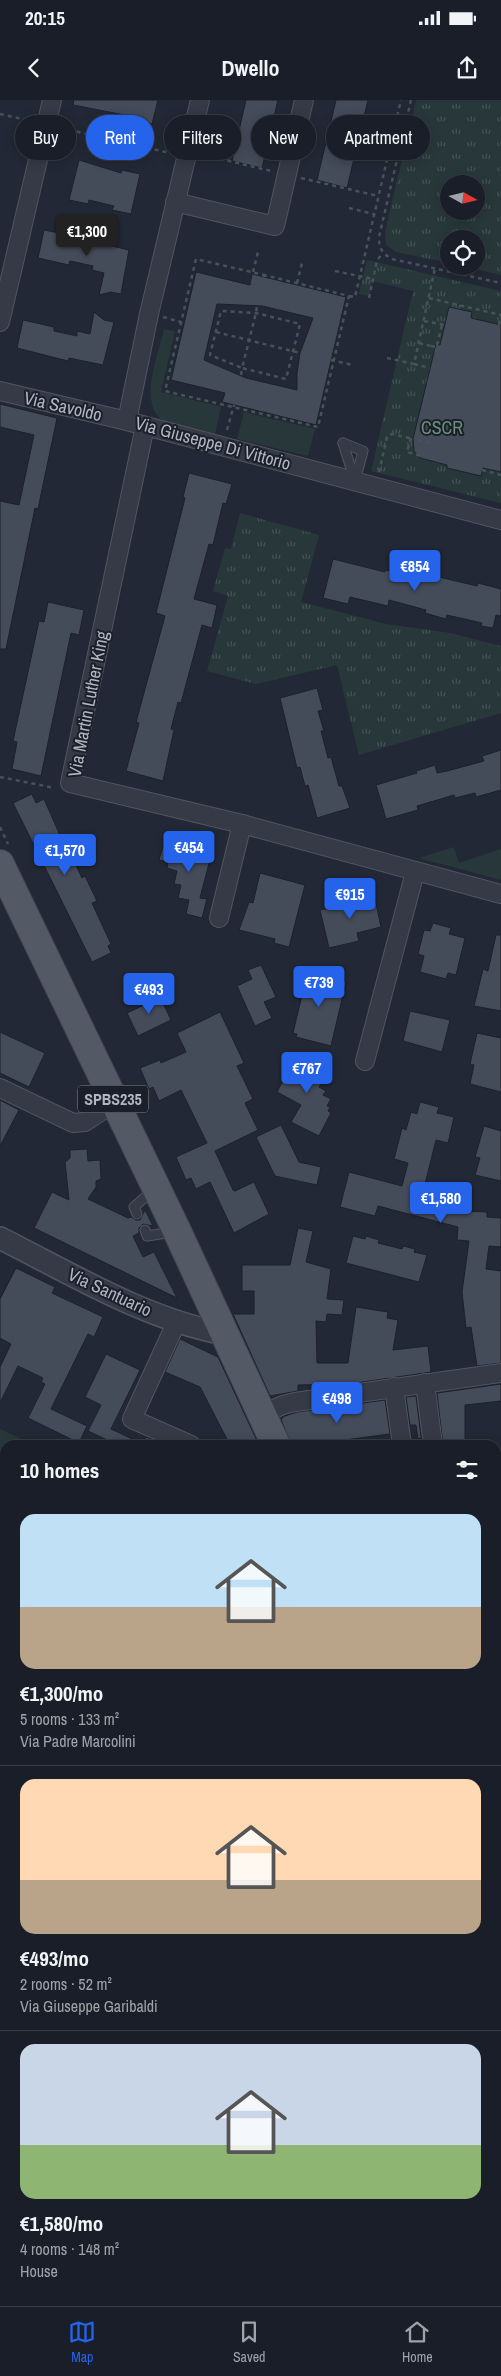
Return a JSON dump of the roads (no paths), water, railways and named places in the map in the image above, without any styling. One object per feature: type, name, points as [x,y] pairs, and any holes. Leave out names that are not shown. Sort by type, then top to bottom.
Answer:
[{"type":"main road","name":"SPBS235","points":[[0,864],[177,1231],[274,1440]]},
{"type":"street","points":[[0,322],[52,100]]},
{"type":"street","name":"Via Giuseppe Di Vittorio","points":[[200,100],[175,202],[127,421],[501,520]]},
{"type":"street","points":[[175,202],[275,226],[304,100]]},
{"type":"street","name":"Via Savoldo","points":[[0,391],[127,421]]},
{"type":"street","name":"Via Martin Luther King","points":[[145,426],[70,783],[242,824],[501,894]]},
{"type":"street","points":[[219,918],[242,824]]},
{"type":"street","points":[[365,1061],[415,872]]},
{"type":"street","points":[[0,1088],[73,1123],[84,1122],[115,1102]]},
{"type":"street","name":"Via Santuario","points":[[2,1243],[144,1309],[203,1330],[225,1334]]},
{"type":"street","points":[[177,1321],[132,1418],[180,1440]]},
{"type":"street","points":[[265,1421],[270,1411],[278,1406],[295,1402],[501,1373]]},
{"type":"street","points":[[425,1383],[432,1440]]},
{"type":"street","points":[[394,1388],[401,1440]]},
{"type":"lane","points":[[343,443],[363,451],[355,481],[343,443]]},
{"type":"lane","points":[[137,1214],[134,1207],[156,1187]]},
{"type":"lane","points":[[145,1230],[147,1236],[177,1231]]},
{"type":"park label","name":"CSCR","points":[[442,427]]}]
